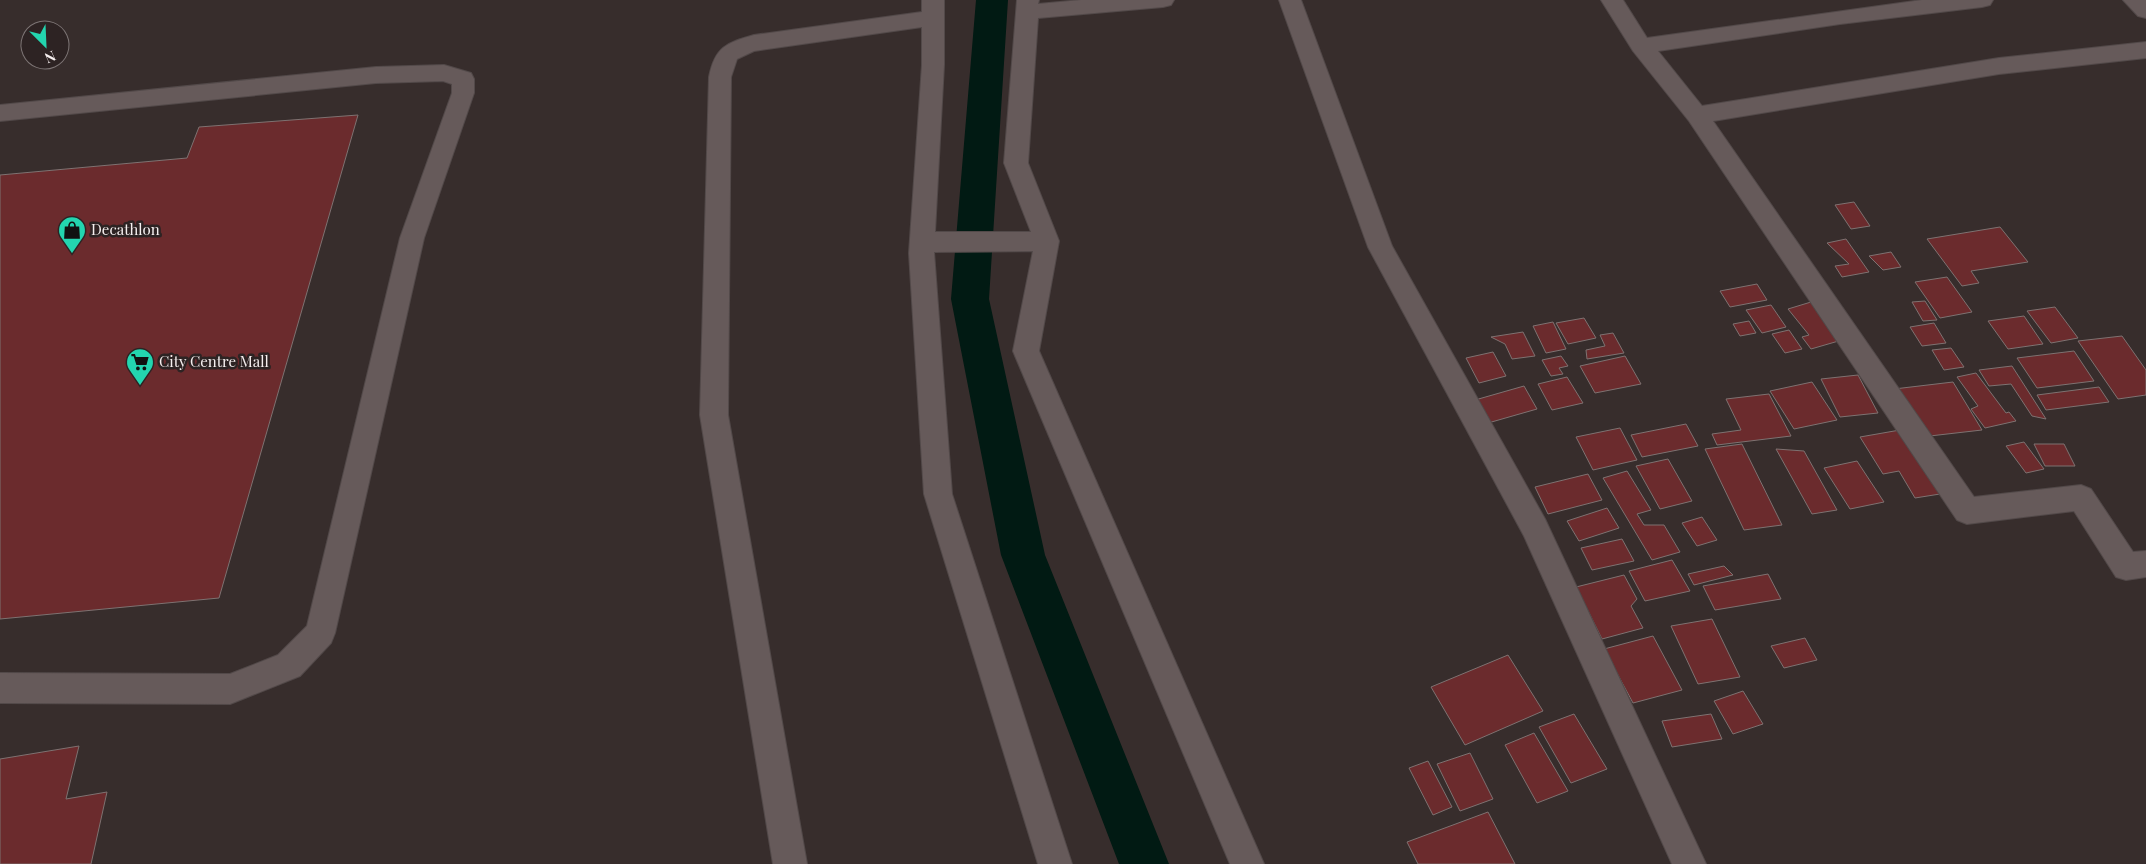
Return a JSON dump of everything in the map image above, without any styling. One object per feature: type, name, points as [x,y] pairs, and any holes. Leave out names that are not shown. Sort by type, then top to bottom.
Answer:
[{"type":"street","points":[[1163,0],[1027,6],[1016,163],[1034,241],[1026,352],[1247,864]]},
{"type":"street","points":[[1290,0],[1380,247],[1535,528],[1688,864]]},
{"type":"street","points":[[1612,0],[1640,46],[1697,115],[1967,511],[2081,498],[2126,567],[2146,564]]},
{"type":"street","points":[[1640,46],[1840,17],[1982,0]]},
{"type":"street","points":[[2134,0],[2146,11]]},
{"type":"street","points":[[790,864],[714,415],[720,77],[723,62],[733,50],[754,43],[933,9],[933,65],[921,242],[938,494],[1055,864]]},
{"type":"street","points":[[1697,115],[1999,66],[2146,50]]},
{"type":"street","points":[[0,113],[376,75],[444,73],[463,79],[463,94],[412,238],[320,633],[289,666],[230,689],[0,688]]},
{"type":"street","points":[[921,242],[1034,241]]},
{"type":"building","name":"City Centre Mall","points":[[358,115],[219,598],[0,619],[0,175],[187,158],[199,127]]},
{"type":"building","points":[[1854,202],[1870,226],[1851,229],[1835,205]]},
{"type":"building","points":[[2000,227],[2028,262],[1971,271],[1979,283],[1962,286],[1927,239]]},
{"type":"building","points":[[1846,239],[1869,272],[1842,277],[1835,266],[1849,264],[1827,243]]},
{"type":"building","points":[[1891,252],[1901,267],[1883,270],[1869,256]]},
{"type":"building","points":[[1947,277],[1972,312],[1940,318],[1915,282]]},
{"type":"building","points":[[1757,284],[1767,300],[1730,307],[1720,291]]},
{"type":"building","points":[[1925,301],[1937,320],[1923,321],[1912,302]]},
{"type":"building","points":[[1811,302],[1842,340],[1811,349],[1802,337],[1809,335],[1788,309]]},
{"type":"building","points":[[1771,305],[1786,327],[1762,333],[1746,310]]},
{"type":"building","points":[[2055,307],[2078,338],[2051,343],[2027,311]]},
{"type":"building","points":[[2024,316],[2043,344],[2008,349],[1988,321]]},
{"type":"building","points":[[1584,318],[1596,338],[1568,344],[1556,323]]},
{"type":"building","points":[[1749,321],[1756,333],[1740,336],[1733,324]]},
{"type":"building","points":[[1553,322],[1566,349],[1546,353],[1533,326]]},
{"type":"building","points":[[1934,323],[1946,343],[1922,346],[1910,327]]},
{"type":"building","points":[[1789,330],[1802,349],[1785,353],[1772,334]]},
{"type":"building","points":[[1523,332],[1535,356],[1512,359],[1505,344],[1491,337]]},
{"type":"building","points":[[1613,333],[1624,353],[1587,359],[1586,350],[1605,346],[1600,335]]},
{"type":"building","points":[[2122,336],[2146,370],[2146,395],[2118,399],[2078,341]]},
{"type":"building","points":[[1951,348],[1964,367],[1944,370],[1932,350]]},
{"type":"building","points":[[2074,351],[2094,381],[2037,388],[2017,358]]},
{"type":"building","points":[[1493,352],[1506,376],[1479,383],[1466,358]]},
{"type":"building","points":[[1561,356],[1568,366],[1559,368],[1563,374],[1551,376],[1542,360]]},
{"type":"building","points":[[1625,356],[1641,384],[1595,393],[1580,366]]},
{"type":"building","points":[[2012,366],[2046,419],[2032,416],[2011,384],[1989,386],[1979,370]]},
{"type":"building","points":[[1976,373],[2006,413],[2009,412],[2016,421],[1985,428],[1971,409],[1978,406],[1957,377]]},
{"type":"building","points":[[1858,375],[1878,413],[1840,417],[1821,379]]},
{"type":"building","points":[[1567,377],[1583,403],[1552,410],[1538,384]]},
{"type":"building","points":[[1812,382],[1837,420],[1794,429],[1770,391]]},
{"type":"building","points":[[1953,382],[1982,430],[1921,437],[1894,389]]},
{"type":"building","points":[[1524,386],[1537,409],[1488,423],[1475,400]]},
{"type":"building","points":[[2099,387],[2109,402],[2046,410],[2037,395]]},
{"type":"building","points":[[1769,394],[1791,436],[1717,445],[1712,434],[1741,430],[1726,399]]},
{"type":"building","points":[[1686,424],[1698,446],[1642,457],[1631,435]]},
{"type":"building","points":[[1620,428],[1637,460],[1593,470],[1576,437]]},
{"type":"building","points":[[1900,430],[1940,494],[1915,498],[1899,471],[1883,474],[1860,437]]},
{"type":"building","points":[[2024,442],[2044,469],[2026,473],[2006,446]]},
{"type":"building","points":[[1742,444],[1782,525],[1744,530],[1705,449]]},
{"type":"building","points":[[2034,444],[2064,444],[2075,466],[2045,466]]},
{"type":"building","points":[[1776,449],[1804,451],[1837,510],[1812,514]]},
{"type":"building","points":[[1668,459],[1692,501],[1660,509],[1636,466]]},
{"type":"building","points":[[1857,461],[1884,502],[1850,509],[1824,468]]},
{"type":"building","points":[[1627,471],[1651,510],[1637,514],[1644,525],[1664,525],[1680,552],[1652,560],[1603,478]]},
{"type":"building","points":[[1588,474],[1602,500],[1548,514],[1535,487]]},
{"type":"building","points":[[1607,508],[1619,528],[1579,541],[1567,521]]},
{"type":"building","points":[[1702,517],[1717,540],[1697,546],[1682,523]]},
{"type":"building","points":[[1622,539],[1634,561],[1592,570],[1581,548]]},
{"type":"building","points":[[1672,560],[1690,591],[1645,601],[1629,571]]},
{"type":"building","points":[[1724,566],[1733,575],[1694,585],[1688,574]]},
{"type":"building","points":[[1768,574],[1781,599],[1715,610],[1703,586]]},
{"type":"building","points":[[1624,575],[1637,599],[1631,606],[1643,628],[1602,639],[1576,587]]},
{"type":"building","points":[[1712,619],[1740,677],[1698,684],[1671,626]]},
{"type":"building","points":[[1653,636],[1682,690],[1633,703],[1604,649]]},
{"type":"building","points":[[1805,638],[1817,660],[1784,668],[1771,646]]},
{"type":"building","points":[[1508,655],[1543,711],[1465,745],[1431,687]]},
{"type":"building","points":[[1743,691],[1763,724],[1733,734],[1714,701]]},
{"type":"building","points":[[1574,714],[1607,769],[1571,783],[1539,727]]},
{"type":"building","points":[[1711,714],[1722,739],[1672,747],[1662,721]]},
{"type":"building","points":[[1534,733],[1568,791],[1537,803],[1505,745]]},
{"type":"building","points":[[79,746],[66,799],[107,792],[91,864],[0,864],[0,759]]},
{"type":"building","points":[[1470,753],[1493,799],[1460,811],[1437,764]]},
{"type":"building","points":[[1428,761],[1452,807],[1433,815],[1409,768]]},
{"type":"building","points":[[1488,812],[1515,864],[1418,864],[1407,842]]},
{"type":"waterway","points":[[992,0],[970,299],[1023,555],[1144,864]]},
{"type":"place","name":"Decathlon","points":[[72,254]]},
{"type":"place","name":"City Centre Mall","points":[[140,386]]}]
